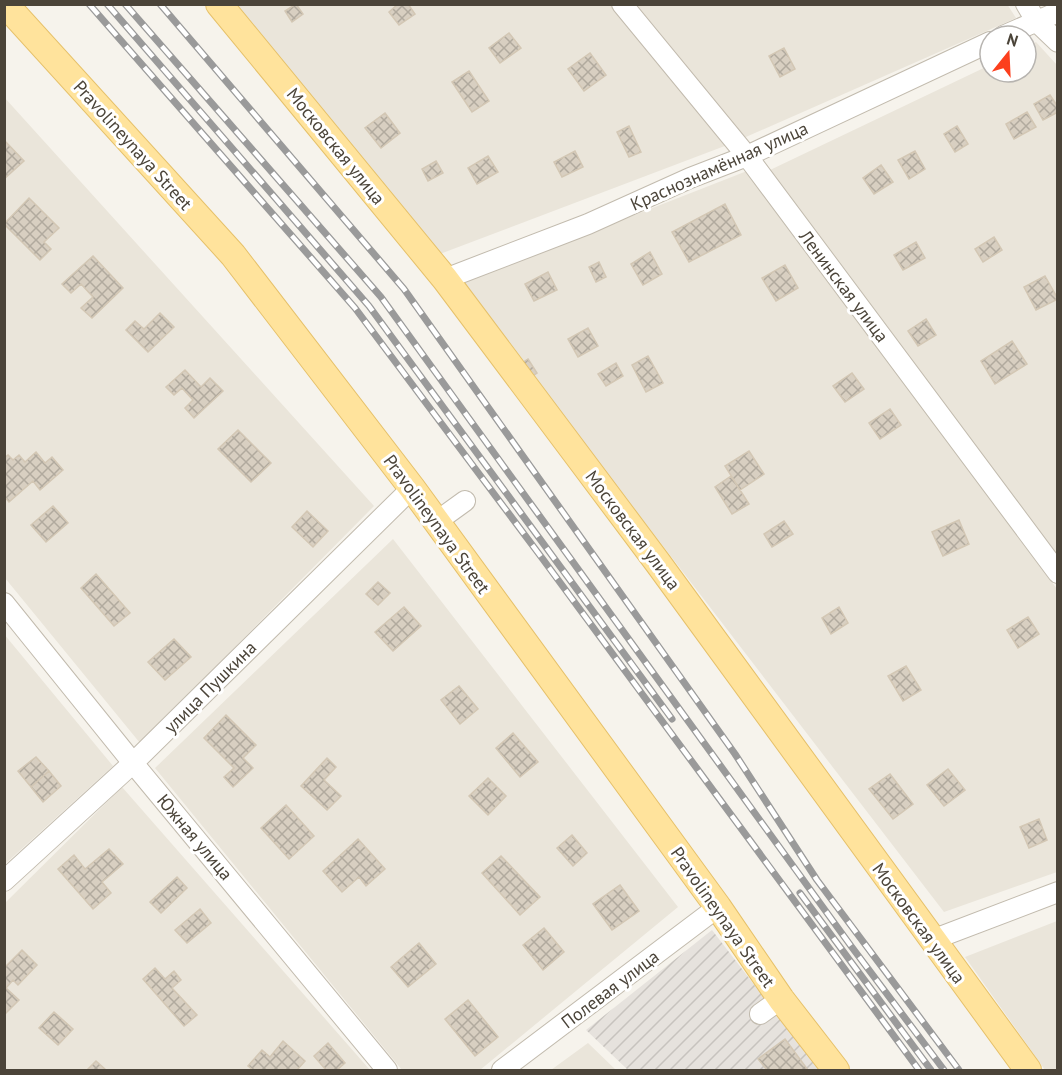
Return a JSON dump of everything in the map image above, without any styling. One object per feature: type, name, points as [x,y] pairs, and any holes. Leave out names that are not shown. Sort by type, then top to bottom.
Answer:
[{"type":"main road","name":"Pravolineynaya Street","points":[[5,4],[232,255],[412,488],[718,907],[781,999],[836,1071]]},
{"type":"main road","name":"Московская улица","points":[[219,4],[445,279],[658,563],[1028,1071]]},
{"type":"street","name":"Ленинская улица","points":[[622,4],[747,156],[1058,573]]},
{"type":"street","points":[[1018,24],[1031,13],[1058,12]]},
{"type":"street","points":[[1031,13],[1058,42]]},
{"type":"street","name":"Краснознамённая улица","points":[[445,279],[588,224],[690,178],[747,156],[978,48]]},
{"type":"street","name":"улица Пушкина","points":[[4,881],[133,763],[412,488]]},
{"type":"street","points":[[436,522],[465,501]]},
{"type":"street","name":"Южная улица","points":[[4,603],[387,1071]]},
{"type":"street","points":[[932,940],[1058,892]]},
{"type":"street","name":"Полевая улица","points":[[502,1071],[718,907]]},
{"type":"street","points":[[760,1014],[781,999]]},
{"type":"shaded area","points":[[1007,4],[1016,18],[1002,24],[978,24],[978,35],[730,144],[432,257],[230,5]]},
{"type":"shaded area","points":[[1038,44],[1057,65],[1057,554],[947,413],[770,170],[978,71],[978,84],[1038,84]]},
{"type":"shaded area","points":[[4,97],[374,506],[140,743],[5,578]]},
{"type":"shaded area","points":[[747,171],[1057,589],[1057,872],[944,912],[461,283]]},
{"type":"shaded area","points":[[393,539],[678,907],[480,1070],[402,1070],[155,768]]},
{"type":"shaded area","points":[[4,634],[113,766],[5,864],[4,864]]},
{"type":"shaded area","points":[[122,787],[370,1070],[5,1070],[5,903]]},
{"type":"shaded area","points":[[1057,921],[1057,1070],[1045,1070],[965,957]]},
{"type":"shaded area","points":[[712,930],[820,1070],[628,1070],[586,1030]]},
{"type":"shaded area","points":[[588,1043],[616,1070],[551,1070]]},
{"type":"building","points":[[296,4],[303,14],[292,22],[285,11]]},
{"type":"building","points":[[398,4],[408,4],[415,14],[399,25],[389,12]]},
{"type":"building","points":[[509,33],[521,48],[500,63],[489,48]]},
{"type":"building","points":[[784,48],[795,69],[780,77],[769,56]]},
{"type":"building","points":[[590,53],[606,75],[584,91],[568,69]]},
{"type":"building","points":[[469,71],[489,101],[472,112],[452,82]]},
{"type":"building","points":[[1050,95],[1058,107],[1058,112],[1043,120],[1034,104]]},
{"type":"building","points":[[1027,112],[1036,127],[1014,139],[1006,124]]},
{"type":"building","points":[[385,113],[400,133],[381,148],[365,128]]},
{"type":"building","points":[[629,126],[641,152],[629,157],[617,132]]},
{"type":"building","points":[[957,126],[968,144],[955,152],[944,134]]},
{"type":"building","points":[[4,140],[24,161],[4,179]]},
{"type":"building","points":[[575,151],[583,167],[562,177],[554,162]]},
{"type":"building","points":[[915,151],[925,169],[909,179],[898,160]]},
{"type":"building","points":[[488,156],[498,172],[477,184],[468,168]]},
{"type":"building","points":[[436,161],[443,173],[428,181],[422,169]]},
{"type":"building","points":[[881,165],[893,182],[874,194],[863,178]]},
{"type":"building","points":[[29,198],[59,228],[44,242],[51,249],[40,260],[4,224]]},
{"type":"building","points":[[725,204],[741,235],[689,262],[672,232]]},
{"type":"building","points":[[994,237],[1002,250],[983,262],[975,249]]},
{"type":"building","points":[[916,242],[925,258],[903,270],[894,255]]},
{"type":"building","points":[[650,252],[662,274],[643,285],[631,264]]},
{"type":"building","points":[[93,256],[123,288],[92,318],[81,308],[93,297],[81,284],[71,293],[62,284]]},
{"type":"building","points":[[599,262],[606,277],[596,282],[589,267]]},
{"type":"building","points":[[785,265],[798,288],[776,301],[762,278]]},
{"type":"building","points":[[548,272],[557,290],[534,301],[525,284]]},
{"type":"building","points":[[1045,276],[1058,299],[1036,310],[1024,287]]},
{"type":"building","points":[[160,313],[174,327],[148,352],[126,330],[135,321],[144,329]]},
{"type":"building","points":[[926,319],[936,335],[918,346],[908,331]]},
{"type":"building","points":[[588,328],[598,346],[578,357],[568,339]]},
{"type":"building","points":[[1012,341],[1027,364],[995,384],[981,361]]},
{"type":"building","points":[[648,356],[663,383],[646,392],[632,365]]},
{"type":"building","points":[[528,359],[537,373],[531,377],[522,363]]},
{"type":"building","points":[[616,363],[623,376],[606,386],[598,374]]},
{"type":"building","points":[[185,370],[201,387],[210,378],[223,391],[194,418],[185,408],[193,400],[182,388],[174,395],[166,387]]},
{"type":"building","points":[[852,373],[864,389],[845,402],[833,386]]},
{"type":"building","points":[[890,409],[901,425],[880,439],[869,423]]},
{"type":"building","points":[[238,430],[271,463],[251,482],[218,449]]},
{"type":"building","points":[[749,451],[764,474],[740,490],[725,466]]},
{"type":"building","points":[[36,452],[45,463],[52,457],[63,470],[40,490],[33,481],[9,502],[4,496],[4,458],[8,455],[13,460],[19,455],[25,462]]},
{"type":"building","points":[[731,476],[749,504],[732,514],[715,487]]},
{"type":"building","points":[[53,506],[68,523],[46,542],[31,525]]},
{"type":"building","points":[[307,511],[328,531],[313,547],[292,527]]},
{"type":"building","points":[[959,520],[969,544],[943,556],[932,532]]},
{"type":"building","points":[[784,521],[793,534],[772,547],[764,534]]},
{"type":"building","points":[[96,574],[130,613],[114,626],[81,588]]},
{"type":"building","points":[[378,582],[390,593],[378,605],[366,594]]},
{"type":"building","points":[[404,607],[421,626],[393,651],[375,632]]},
{"type":"building","points":[[839,607],[848,623],[831,634],[822,618]]},
{"type":"building","points":[[1028,617],[1039,634],[1018,648],[1007,630]]},
{"type":"building","points":[[174,639],[191,657],[165,680],[148,662]]},
{"type":"building","points":[[906,666],[921,690],[903,701],[888,676]]},
{"type":"building","points":[[459,686],[478,709],[460,724],[441,700]]},
{"type":"building","points":[[226,715],[256,745],[243,758],[253,768],[233,787],[224,777],[234,768],[204,738]]},
{"type":"building","points":[[513,733],[538,762],[520,777],[496,748]]},
{"type":"building","points":[[36,757],[49,771],[31,787],[18,771]]},
{"type":"building","points":[[327,758],[336,767],[324,780],[341,796],[327,810],[301,786]]},
{"type":"building","points":[[948,769],[965,790],[944,806],[927,785]]},
{"type":"building","points":[[49,771],[61,786],[43,802],[31,787]]},
{"type":"building","points":[[890,774],[913,804],[893,819],[869,789]]},
{"type":"building","points":[[488,778],[506,796],[488,815],[469,796]]},
{"type":"building","points":[[286,805],[314,836],[289,859],[261,828]]},
{"type":"building","points":[[1039,819],[1047,840],[1029,848],[1020,827]]},
{"type":"building","points":[[572,835],[587,853],[573,866],[557,848]]},
{"type":"building","points":[[358,839],[385,869],[366,886],[359,877],[342,892],[323,871]]},
{"type":"building","points":[[109,849],[123,864],[102,882],[111,893],[93,909],[58,869],[74,855],[85,869]]},
{"type":"building","points":[[501,856],[540,897],[520,915],[482,873]]},
{"type":"building","points":[[177,877],[187,888],[161,913],[150,902]]},
{"type":"building","points":[[620,885],[639,911],[612,930],[593,904]]},
{"type":"building","points":[[200,909],[211,923],[187,943],[175,930]]},
{"type":"building","points":[[544,928],[564,952],[543,970],[523,945]]},
{"type":"building","points":[[419,943],[436,964],[408,987],[391,967]]},
{"type":"building","points":[[22,950],[37,965],[18,985],[13,980],[6,988],[19,1000],[4,1015],[4,968]]},
{"type":"building","points":[[155,968],[165,979],[174,971],[181,980],[172,988],[197,1015],[184,1026],[143,979]]},
{"type":"building","points":[[468,1000],[498,1037],[475,1056],[445,1019]]},
{"type":"building","points":[[54,1012],[73,1029],[58,1045],[39,1028]]},
{"type":"building","points":[[785,1039],[808,1070],[767,1070],[758,1059]]},
{"type":"building","points":[[283,1041],[305,1061],[297,1070],[253,1070],[248,1066],[262,1050],[270,1057]]},
{"type":"building","points":[[328,1043],[345,1063],[337,1070],[326,1070],[314,1056]]},
{"type":"building","points":[[96,1061],[106,1070],[87,1070]]},
{"type":"railway","points":[[89,4],[355,308],[919,1070]]},
{"type":"railway","points":[[107,4],[369,306],[672,719]]},
{"type":"railway","points":[[125,4],[381,297],[851,946],[944,1070]]},
{"type":"railway","points":[[160,4],[404,289],[735,754],[817,880],[959,1070]]},
{"type":"railway","points":[[800,893],[931,1070]]}]
